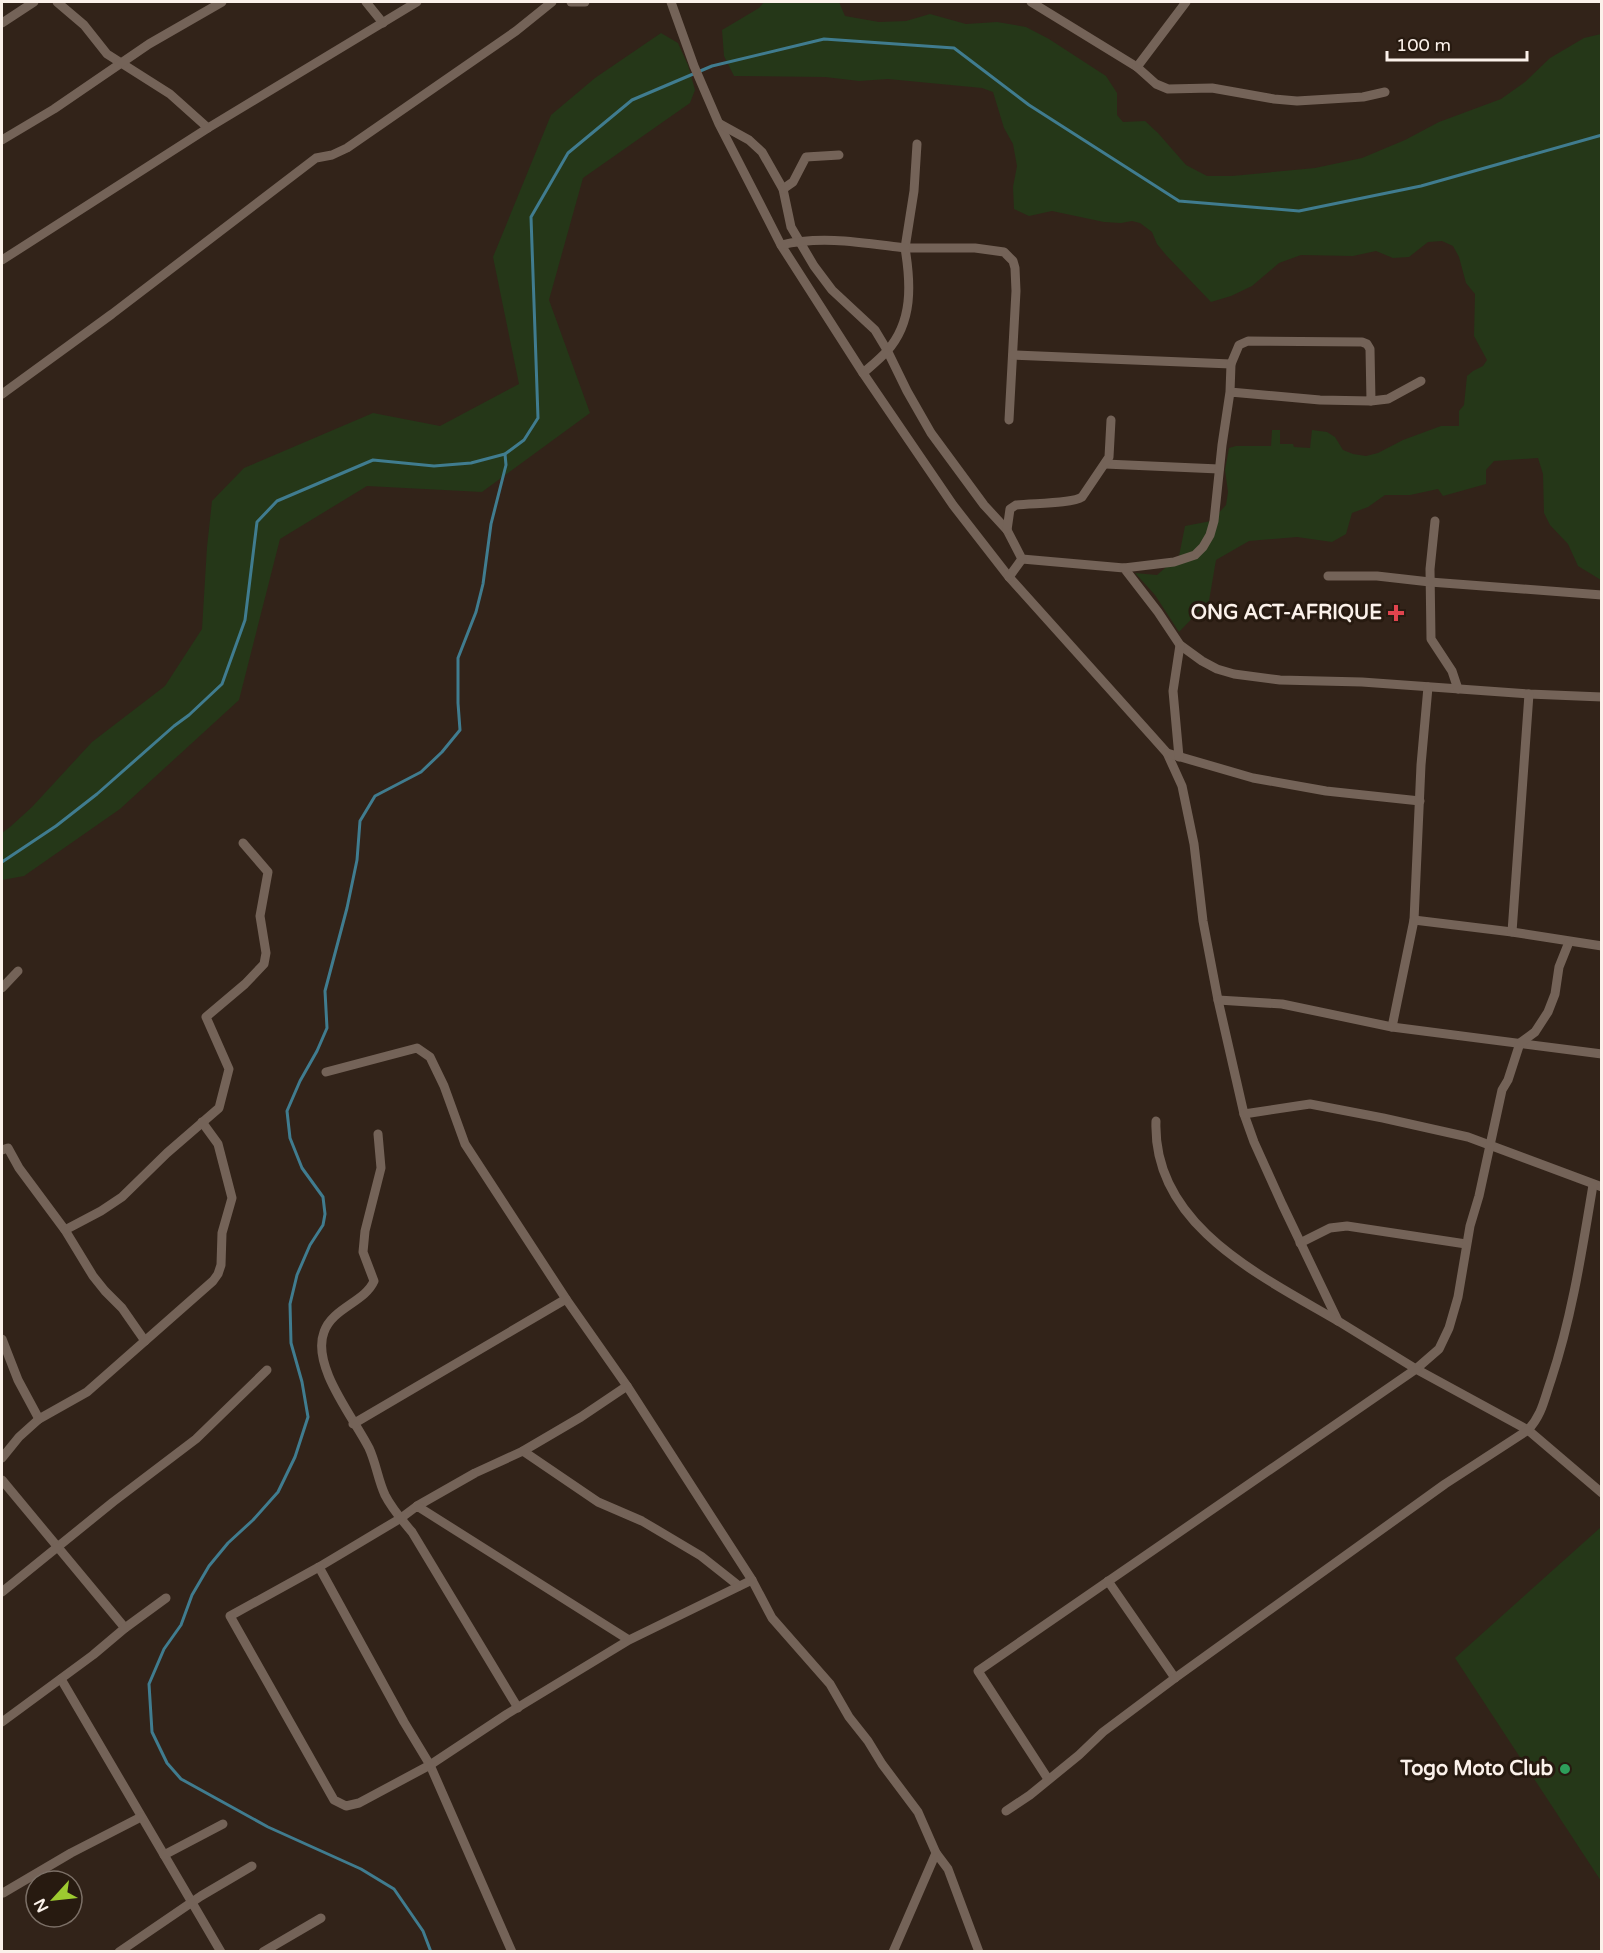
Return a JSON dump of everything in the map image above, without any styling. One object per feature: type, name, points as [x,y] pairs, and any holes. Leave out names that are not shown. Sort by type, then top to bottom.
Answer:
[{"type":"street","points":[[2,22],[34,2]]},
{"type":"street","points":[[57,2],[84,25],[107,54],[171,94],[208,128]]},
{"type":"street","points":[[2,140],[63,103],[120,63],[222,2]]},
{"type":"street","points":[[366,2],[382,23]]},
{"type":"street","points":[[2,260],[208,128],[417,2]]},
{"type":"street","points":[[2,394],[112,314],[316,158],[332,155],[347,148],[516,32],[552,2]]},
{"type":"street","points":[[571,2],[585,2]]},
{"type":"street","points":[[671,2],[694,66],[719,124],[781,244],[863,373],[954,505],[1009,577],[1167,753],[1182,786],[1194,844],[1203,921],[1244,1114],[1254,1142],[1338,1321]]},
{"type":"street","points":[[1030,2],[1137,67],[1156,84],[1168,89],[1212,88],[1297,101],[1363,97],[1385,92]]},
{"type":"street","points":[[1137,67],[1186,2]]},
{"type":"street","points":[[719,124],[749,140],[758,148],[783,189],[789,222],[798,241],[825,282],[876,330],[907,391],[932,433],[984,505],[1007,530],[1022,559]]},
{"type":"street","points":[[863,373],[887,350],[904,325],[906,318],[909,283],[905,248],[914,191],[917,144]]},
{"type":"street","points":[[783,189],[793,182],[806,157],[839,155]]},
{"type":"street","points":[[781,244],[798,241],[845,241],[905,248],[975,248],[1004,252],[1016,268],[1009,420]]},
{"type":"street","points":[[1022,559],[1124,568],[1174,562],[1195,555],[1203,548],[1214,521],[1230,393],[1231,364],[1239,345],[1248,341],[1362,342],[1367,344],[1370,349],[1371,401]]},
{"type":"street","points":[[1013,355],[1231,364]]},
{"type":"street","points":[[1230,393],[1320,400],[1371,401],[1388,399],[1421,381]]},
{"type":"street","points":[[1007,530],[1012,506],[1079,500],[1087,492],[1105,464],[1110,451],[1111,420]]},
{"type":"street","points":[[1105,464],[1219,469]]},
{"type":"street","points":[[1436,521],[1431,554],[1431,639],[1452,671],[1458,689]]},
{"type":"street","points":[[1009,577],[1022,559]]},
{"type":"street","points":[[1124,568],[1180,645],[1217,669],[1249,677],[1602,697]]},
{"type":"street","points":[[1328,576],[1377,576],[1602,595]]},
{"type":"street","points":[[1179,757],[1173,691],[1180,645]]},
{"type":"street","points":[[1392,1027],[1414,920],[1421,765],[1428,687]]},
{"type":"street","points":[[1512,932],[1529,694]]},
{"type":"street","points":[[1167,753],[1253,778],[1326,791],[1420,801]]},
{"type":"street","points":[[65,1230],[122,1197],[167,1153],[219,1108],[229,1069],[206,1017],[245,984],[264,964],[266,953],[260,916],[268,872],[243,843]]},
{"type":"street","points":[[1414,920],[1602,946]]},
{"type":"street","points":[[1048,1779],[978,1671],[1416,1369],[1439,1349],[1449,1328],[1458,1297],[1466,1244],[1502,1090],[1509,1080],[1520,1043],[1535,1032],[1548,1012],[1555,994],[1559,967],[1569,942]]},
{"type":"street","points":[[2,988],[18,971]]},
{"type":"street","points":[[1218,1000],[1282,1004],[1392,1027],[1602,1054]]},
{"type":"street","points":[[326,1072],[417,1048],[430,1057],[444,1086],[465,1144],[566,1299],[627,1386],[752,1580],[772,1618],[830,1684],[849,1717],[918,1812],[936,1853],[948,1869],[980,1952]]},
{"type":"street","points":[[1006,1811],[1079,1755],[1103,1732],[1176,1678],[1445,1484],[1528,1430],[1538,1420],[1560,1351],[1597,1186],[1468,1137],[1383,1118],[1310,1104],[1244,1114]]},
{"type":"street","points":[[1156,1121],[1155,1142],[1160,1166],[1173,1192],[1186,1213],[1236,1260],[1416,1369],[1528,1430],[1602,1493]]},
{"type":"street","points":[[2,1458],[19,1437],[39,1419],[87,1392],[213,1281],[218,1274],[221,1265],[222,1233],[232,1198],[218,1144],[202,1122]]},
{"type":"street","points":[[378,1134],[381,1168],[375,1184],[363,1252],[374,1281],[370,1290],[342,1309],[325,1329],[321,1342],[323,1356],[332,1383],[368,1448],[385,1496],[394,1511],[412,1532],[518,1708]]},
{"type":"street","points":[[2,1149],[8,1148],[19,1168],[65,1230],[93,1276],[105,1292],[122,1308],[145,1341]]},
{"type":"street","points":[[1300,1243],[1330,1228],[1347,1226],[1466,1244]]},
{"type":"street","points":[[354,1424],[566,1299]]},
{"type":"street","points":[[2,1340],[12,1368],[39,1419]]},
{"type":"street","points":[[2,1592],[196,1439],[267,1370]]},
{"type":"street","points":[[627,1386],[581,1417],[523,1451],[475,1473],[319,1567],[230,1616],[334,1800],[346,1806],[359,1803],[430,1765],[628,1640],[752,1580]]},
{"type":"street","points":[[523,1451],[598,1502],[642,1521],[701,1556],[739,1586]]},
{"type":"street","points":[[2,1480],[125,1628]]},
{"type":"street","points":[[417,1506],[628,1640]]},
{"type":"street","points":[[319,1567],[430,1765],[512,1952]]},
{"type":"street","points":[[1108,1581],[1176,1678]]},
{"type":"street","points":[[2,1722],[166,1598]]},
{"type":"street","points":[[61,1679],[221,1952]]},
{"type":"street","points":[[2,1892],[141,1817]]},
{"type":"street","points":[[164,1855],[223,1824]]},
{"type":"street","points":[[893,1952],[936,1853]]},
{"type":"street","points":[[118,1952],[252,1866]]},
{"type":"street","points":[[263,1952],[321,1918]]},
{"type":"green space","points":[[764,2],[839,2],[845,16],[879,22],[906,21],[930,14],[966,24],[997,22],[1026,27],[1106,76],[1117,93],[1117,115],[1123,122],[1145,121],[1186,165],[1207,176],[1232,176],[1315,168],[1362,158],[1405,140],[1439,122],[1501,99],[1525,82],[1550,58],[1584,38],[1601,34],[1601,580],[1578,566],[1568,544],[1550,525],[1544,513],[1543,474],[1538,458],[1494,461],[1486,470],[1486,484],[1443,496],[1438,489],[1410,495],[1385,495],[1368,507],[1352,513],[1346,534],[1332,542],[1297,537],[1249,541],[1216,560],[1209,601],[1179,632],[1155,595],[1135,573],[1157,575],[1179,556],[1185,526],[1211,521],[1226,505],[1228,492],[1225,470],[1229,448],[1271,446],[1272,430],[1280,430],[1280,444],[1310,448],[1312,430],[1327,432],[1335,437],[1343,450],[1366,456],[1441,426],[1459,426],[1459,411],[1464,405],[1467,376],[1483,366],[1487,360],[1474,336],[1475,294],[1466,283],[1459,257],[1453,246],[1442,241],[1428,242],[1409,257],[1393,258],[1376,251],[1353,256],[1301,255],[1279,263],[1252,286],[1211,302],[1166,255],[1157,244],[1152,232],[1140,223],[1104,222],[1052,211],[1029,216],[1014,209],[1013,187],[1017,166],[1013,144],[1004,128],[993,92],[982,88],[888,79],[859,81],[825,77],[734,76],[724,56],[722,30],[759,8]]},
{"type":"green space","points":[[661,33],[678,43],[688,65],[695,90],[690,103],[583,178],[549,300],[590,413],[482,492],[367,486],[280,539],[239,700],[120,809],[24,876],[2,880],[2,833],[32,807],[92,742],[165,686],[202,629],[212,501],[244,468],[373,413],[440,426],[519,384],[493,257],[551,115],[595,78]]},
{"type":"green space","name":"Togo Moto Club","points":[[1601,1527],[1601,1881],[1455,1658]]},
{"type":"waterway","points":[[2,862],[56,826],[97,794],[222,684],[245,620],[257,522],[277,501],[373,460],[434,466],[471,463],[505,454],[524,440],[538,418],[531,217],[568,153],[632,100],[712,66],[824,39],[954,48],[1029,105],[1179,201],[1299,211],[1421,186],[1602,135]]},
{"type":"waterway","points":[[431,1952],[423,1931],[394,1889],[361,1869],[268,1827],[181,1779],[167,1763],[152,1732],[149,1684],[164,1649],[181,1625],[192,1595],[209,1566],[278,1492],[295,1457],[308,1417],[302,1382],[291,1343],[290,1304],[297,1275],[310,1245],[323,1225],[325,1214],[323,1197],[302,1168],[290,1138],[287,1111],[327,1028],[325,991],[357,860],[360,821],[375,796],[421,772],[460,730],[458,658],[476,612],[483,584],[491,524],[506,465],[505,454]]},
{"type":"place","name":"ONG ACT-AFRIQUE","points":[[1396,613]]},
{"type":"place","name":"Togo Moto Club","points":[[1565,1769]]}]
